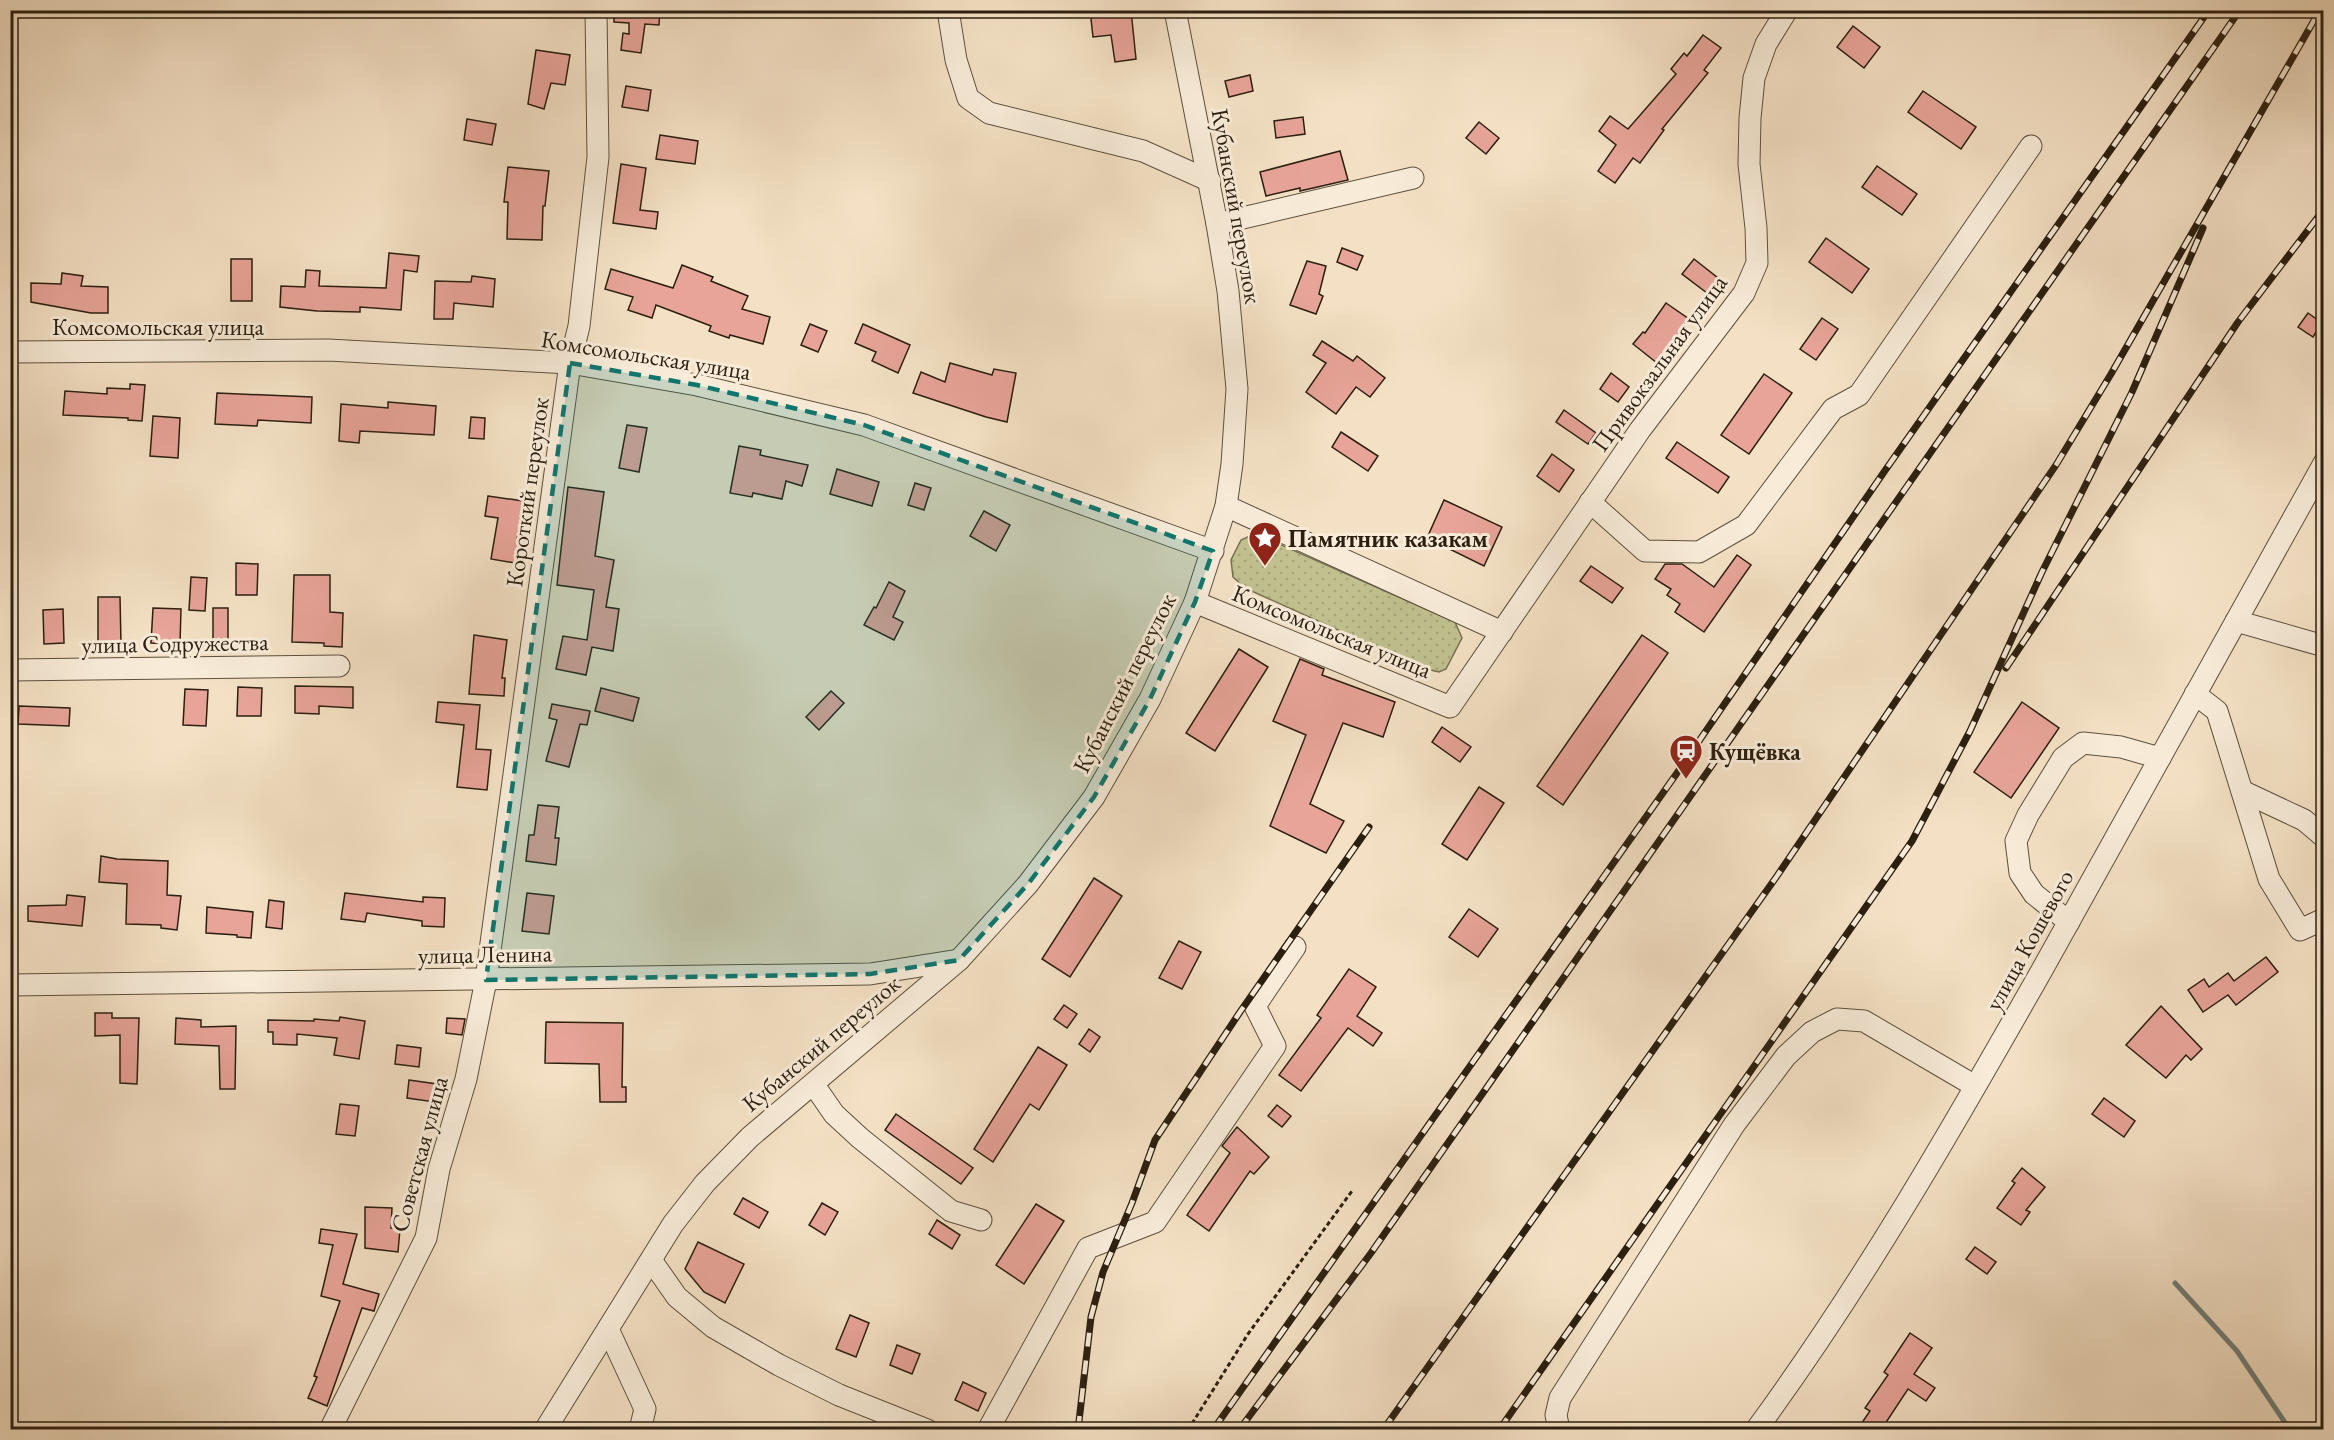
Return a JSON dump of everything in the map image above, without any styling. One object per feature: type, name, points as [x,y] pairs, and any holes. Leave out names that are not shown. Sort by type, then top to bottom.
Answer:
[{"type":"street","name":"Короткий переулок","points":[[486,980],[570,363],[579,326],[598,157],[596,10]]},
{"type":"street","points":[[948,10],[956,60],[968,98],[989,113],[1143,151],[1210,181]]},
{"type":"street","name":"Кубанский переулок","points":[[545,1430],[673,1224],[705,1183],[750,1137],[814,1085],[958,960],[1028,884],[1094,797],[1150,699],[1196,602],[1226,506],[1232,464],[1237,389],[1228,291],[1210,181],[1175,10]]},
{"type":"street","name":"Привокзальная улица","points":[[1450,707],[1640,430],[1744,293],[1757,263],[1756,228],[1749,164],[1754,78],[1766,44],[1787,10]]},
{"type":"street","points":[[1590,502],[1645,551],[1699,552],[1746,525],[1833,409],[1859,395],[2031,146]]},
{"type":"street","points":[[1217,224],[1413,178]]},
{"type":"street","name":"Комсомольская улица","points":[[10,352],[328,350],[570,363],[697,385],[864,425],[1212,551]]},
{"type":"street","name":"улица Кошевого","points":[[1756,1430],[1817,1344],[1925,1173],[2069,922],[2324,463]]},
{"type":"street","points":[[1226,506],[1502,632]]},
{"type":"street","name":"Комсомольская улица","points":[[1196,602],[1450,707]]},
{"type":"street","points":[[2236,621],[2324,646]]},
{"type":"street","name":"улица Содружества","points":[[10,670],[339,666]]},
{"type":"street","points":[[2195,694],[2217,711],[2269,879],[2300,930],[2324,919]]},
{"type":"street","points":[[2069,922],[2034,894],[2020,873],[2016,841],[2028,815],[2063,758],[2083,743],[2121,747],[2160,758]]},
{"type":"street","points":[[2242,792],[2304,820],[2324,837]]},
{"type":"street","points":[[988,1430],[1088,1248],[1155,1222],[1275,1046],[1255,1006],[1295,947]]},
{"type":"street","name":"улица Ленина","points":[[10,985],[870,974],[958,960]]},
{"type":"street","name":"Советская улица","points":[[330,1430],[426,1238],[439,1169],[466,1079],[486,980]]},
{"type":"street","points":[[1559,1430],[1556,1415],[1560,1398],[1734,1125],[1786,1056],[1812,1032],[1837,1019],[1864,1021],[1975,1086]]},
{"type":"street","points":[[814,1085],[834,1114],[951,1211],[981,1220]]},
{"type":"street","points":[[651,1260],[677,1297],[713,1327],[778,1365],[839,1395],[927,1430]]},
{"type":"street","points":[[608,1329],[645,1409],[640,1430]]},
{"type":"path","points":[[1188,1430],[1248,1334],[1352,1191]]},
{"type":"highlighted area","points":[[570,363],[697,385],[864,425],[1213,551],[1195,602],[1150,699],[1094,797],[1028,884],[959,960],[870,974],[486,980]]},
{"type":"green space","points":[[1252,535],[1261,536],[1455,622],[1462,638],[1446,669],[1439,672],[1422,668],[1245,588],[1233,577],[1231,560],[1241,540]]},
{"type":"building","points":[[614,10],[660,10],[659,25],[645,24],[641,53],[621,50],[623,33],[629,34],[629,23],[614,22]]},
{"type":"building","points":[[1090,10],[1131,10],[1136,59],[1115,62],[1111,35],[1093,37]]},
{"type":"building","points":[[1853,26],[1880,47],[1864,68],[1837,47]]},
{"type":"building","points":[[1703,35],[1721,48],[1704,70],[1708,73],[1662,129],[1664,130],[1640,163],[1633,158],[1615,183],[1598,171],[1616,145],[1599,131],[1610,116],[1628,129],[1676,74],[1671,69],[1684,53],[1687,56]]},
{"type":"building","points":[[536,50],[570,55],[565,85],[551,83],[544,109],[528,104]]},
{"type":"building","points":[[1250,75],[1253,91],[1229,97],[1225,81]]},
{"type":"building","points":[[626,86],[651,90],[648,111],[622,107]]},
{"type":"building","points":[[1923,91],[1976,127],[1961,149],[1908,112]]},
{"type":"building","points":[[1303,117],[1305,134],[1276,138],[1274,121]]},
{"type":"building","points":[[467,119],[496,124],[492,145],[464,140]]},
{"type":"building","points":[[1479,122],[1499,138],[1486,154],[1466,138]]},
{"type":"building","points":[[660,135],[698,141],[695,164],[656,159]]},
{"type":"building","points":[[1340,151],[1348,180],[1266,196],[1260,172]]},
{"type":"building","points":[[621,164],[646,168],[640,210],[658,212],[656,229],[613,223]]},
{"type":"building","points":[[1877,166],[1917,194],[1902,215],[1862,187]]},
{"type":"building","points":[[508,167],[549,171],[545,206],[543,206],[542,240],[507,239],[508,202],[504,202]]},
{"type":"building","points":[[1826,238],[1869,269],[1852,293],[1809,262]]},
{"type":"building","points":[[1342,248],[1363,256],[1357,270],[1337,262]]},
{"type":"building","points":[[389,253],[419,256],[417,272],[404,270],[401,310],[360,307],[360,312],[317,311],[280,307],[281,286],[305,287],[306,270],[320,271],[319,286],[386,288]]},
{"type":"building","points":[[231,259],[252,259],[252,301],[231,301]]},
{"type":"building","points":[[1694,259],[1718,278],[1707,293],[1682,274]]},
{"type":"building","points":[[1307,261],[1326,266],[1319,294],[1323,296],[1316,314],[1290,305]]},
{"type":"building","points":[[682,265],[713,277],[711,281],[748,296],[742,309],[770,317],[763,344],[730,335],[729,338],[709,331],[711,326],[656,305],[652,318],[628,310],[633,297],[605,289],[611,269],[673,288]]},
{"type":"building","points":[[62,273],[83,276],[81,286],[108,287],[108,313],[91,313],[31,302],[31,283],[61,284]]},
{"type":"building","points":[[472,276],[495,279],[493,307],[454,303],[453,319],[434,319],[435,281],[471,282]]},
{"type":"building","points":[[1666,303],[1689,319],[1657,363],[1633,344],[1643,332],[1645,333]]},
{"type":"building","points":[[2308,313],[2322,323],[2313,337],[2298,327]]},
{"type":"building","points":[[1822,318],[1838,329],[1816,360],[1800,349]]},
{"type":"building","points":[[810,324],[827,331],[818,352],[801,345]]},
{"type":"building","points":[[863,324],[910,345],[898,373],[872,361],[876,352],[855,343]]},
{"type":"building","points":[[1322,341],[1353,361],[1357,356],[1385,378],[1370,397],[1356,387],[1336,414],[1306,392],[1326,363],[1313,355]]},
{"type":"building","points":[[950,363],[992,375],[994,369],[1016,373],[1007,422],[913,393],[921,372],[945,382]]},
{"type":"building","points":[[1611,373],[1629,387],[1618,402],[1600,389]]},
{"type":"building","points":[[1764,374],[1792,393],[1749,454],[1721,435]]},
{"type":"building","points":[[130,384],[145,385],[142,421],[128,420],[128,418],[63,415],[65,391],[107,394],[107,388],[130,389]]},
{"type":"building","points":[[217,393],[312,397],[311,423],[258,420],[257,426],[215,424]]},
{"type":"building","points":[[388,402],[436,406],[434,435],[360,431],[359,443],[339,441],[341,404],[388,408]]},
{"type":"building","points":[[1564,410],[1596,433],[1588,444],[1556,422]]},
{"type":"building","points":[[153,416],[180,418],[178,458],[150,456]]},
{"type":"building","points":[[471,417],[485,418],[484,439],[469,438]]},
{"type":"building","points":[[627,425],[647,428],[639,472],[619,468]]},
{"type":"building","points":[[1341,432],[1378,456],[1368,471],[1332,447]]},
{"type":"building","points":[[1677,442],[1729,477],[1718,493],[1666,458]]},
{"type":"building","points":[[739,446],[761,450],[760,455],[808,465],[802,486],[786,481],[782,499],[753,493],[752,497],[730,493]]},
{"type":"building","points":[[1552,454],[1574,470],[1559,492],[1537,476]]},
{"type":"building","points":[[837,469],[879,482],[872,506],[830,494]]},
{"type":"building","points":[[915,483],[931,488],[924,510],[908,505]]},
{"type":"building","points":[[568,487],[604,492],[595,556],[614,560],[606,607],[619,609],[613,651],[592,647],[586,675],[556,669],[563,636],[587,640],[594,590],[557,585]]},
{"type":"building","points":[[488,496],[523,501],[517,540],[525,542],[521,564],[491,559],[498,518],[485,516]]},
{"type":"building","points":[[1444,500],[1502,527],[1484,566],[1427,538]]},
{"type":"building","points":[[984,511],[1010,525],[996,551],[970,536]]},
{"type":"building","points":[[1737,555],[1751,565],[1704,632],[1675,612],[1680,604],[1667,595],[1671,589],[1655,579],[1665,564],[1682,564],[1714,587]]},
{"type":"building","points":[[236,563],[258,564],[257,595],[236,595]]},
{"type":"building","points":[[1591,566],[1623,588],[1612,603],[1580,581]]},
{"type":"building","points":[[294,575],[330,575],[330,612],[343,613],[342,647],[324,646],[324,643],[292,642]]},
{"type":"building","points":[[191,577],[207,578],[205,611],[189,610]]},
{"type":"building","points":[[889,582],[905,591],[893,617],[903,622],[894,640],[864,625],[874,607],[876,608]]},
{"type":"building","points":[[98,597],[120,597],[121,645],[98,645]]},
{"type":"building","points":[[153,608],[181,609],[180,644],[151,643]]},
{"type":"building","points":[[213,608],[228,608],[228,646],[213,646]]},
{"type":"building","points":[[63,609],[64,643],[44,644],[43,610]]},
{"type":"building","points":[[474,635],[507,640],[502,678],[505,678],[504,696],[469,694]]},
{"type":"building","points":[[1642,635],[1668,653],[1563,805],[1537,786]]},
{"type":"building","points":[[1239,649],[1268,667],[1215,751],[1186,733]]},
{"type":"building","points":[[1300,659],[1324,669],[1322,675],[1395,702],[1383,737],[1343,723],[1310,804],[1344,821],[1326,853],[1270,826],[1306,735],[1273,721]]},
{"type":"building","points":[[295,686],[353,687],[353,708],[319,706],[319,714],[295,713]]},
{"type":"building","points":[[238,687],[262,688],[261,716],[237,716]]},
{"type":"building","points":[[601,688],[639,698],[633,721],[595,711]]},
{"type":"building","points":[[185,689],[208,690],[206,726],[183,725]]},
{"type":"building","points":[[831,691],[844,703],[819,730],[806,717]]},
{"type":"building","points":[[438,702],[480,705],[476,749],[491,750],[487,790],[457,787],[464,725],[436,722]]},
{"type":"building","points":[[2022,702],[2059,728],[2011,798],[1974,772]]},
{"type":"building","points":[[552,704],[590,711],[587,725],[580,724],[569,767],[546,761],[557,720],[549,718]]},
{"type":"building","points":[[19,706],[70,708],[69,726],[18,724]]},
{"type":"building","points":[[1442,727],[1471,747],[1460,762],[1432,742]]},
{"type":"building","points":[[1479,787],[1504,803],[1467,860],[1442,844]]},
{"type":"building","points":[[538,805],[559,807],[555,838],[559,838],[556,865],[526,861],[529,835],[534,835]]},
{"type":"building","points":[[101,856],[117,859],[168,861],[167,895],[181,896],[177,930],[161,928],[161,925],[126,924],[127,884],[99,882]]},
{"type":"building","points":[[1094,878],[1122,896],[1070,977],[1042,959]]},
{"type":"building","points":[[345,893],[423,902],[423,897],[445,898],[444,927],[422,926],[422,921],[367,913],[365,922],[341,919]]},
{"type":"building","points":[[527,893],[554,896],[549,934],[522,931]]},
{"type":"building","points":[[67,895],[85,897],[82,926],[28,921],[28,906],[66,905]]},
{"type":"building","points":[[269,900],[284,902],[282,929],[266,927]]},
{"type":"building","points":[[207,907],[253,912],[251,938],[206,933]]},
{"type":"building","points":[[1469,909],[1498,929],[1478,957],[1449,937]]},
{"type":"building","points":[[1179,941],[1201,952],[1182,989],[1159,978]]},
{"type":"building","points":[[2266,957],[2278,972],[2236,1005],[2228,995],[2203,1012],[2188,990],[2204,979],[2209,987],[2228,973],[2234,981]]},
{"type":"building","points":[[1349,969],[1376,987],[1357,1016],[1382,1033],[1373,1046],[1348,1028],[1301,1091],[1279,1075],[1321,1018],[1317,1015]]},
{"type":"building","points":[[1064,1005],[1077,1014],[1067,1028],[1054,1019]]},
{"type":"building","points":[[2161,1006],[2202,1049],[2191,1060],[2186,1055],[2166,1078],[2126,1045]]},
{"type":"building","points":[[95,1013],[112,1013],[112,1018],[139,1018],[137,1084],[120,1083],[120,1035],[95,1036]]},
{"type":"building","points":[[340,1017],[365,1021],[359,1059],[334,1055],[337,1038],[297,1034],[297,1045],[273,1044],[273,1032],[268,1032],[268,1020],[339,1021]]},
{"type":"building","points":[[176,1018],[201,1020],[201,1027],[236,1026],[235,1089],[220,1089],[219,1046],[175,1044]]},
{"type":"building","points":[[447,1018],[465,1019],[462,1035],[446,1033]]},
{"type":"building","points":[[546,1022],[623,1023],[622,1087],[626,1087],[626,1102],[600,1102],[599,1064],[545,1063]]},
{"type":"building","points":[[1089,1029],[1100,1037],[1090,1052],[1079,1044]]},
{"type":"building","points":[[397,1045],[421,1048],[419,1067],[395,1064]]},
{"type":"building","points":[[1038,1047],[1067,1065],[1039,1110],[1030,1104],[993,1162],[974,1149]]},
{"type":"building","points":[[409,1080],[437,1084],[435,1102],[407,1098]]},
{"type":"building","points":[[2104,1098],[2135,1121],[2124,1137],[2092,1114]]},
{"type":"building","points":[[340,1104],[359,1106],[355,1136],[336,1134]]},
{"type":"building","points":[[1277,1105],[1291,1116],[1282,1127],[1268,1116]]},
{"type":"building","points":[[896,1114],[973,1168],[961,1184],[885,1130]]},
{"type":"building","points":[[1237,1127],[1269,1157],[1254,1174],[1250,1171],[1209,1231],[1187,1215],[1230,1153],[1222,1146]]},
{"type":"building","points":[[2022,1168],[2045,1187],[2026,1210],[2030,1212],[2021,1225],[1997,1208],[2015,1183],[2012,1181]]},
{"type":"building","points":[[743,1198],[768,1212],[759,1228],[734,1214]]},
{"type":"building","points":[[822,1203],[838,1212],[825,1235],[809,1225]]},
{"type":"building","points":[[1036,1204],[1064,1221],[1024,1284],[996,1265]]},
{"type":"building","points":[[365,1207],[392,1208],[391,1228],[400,1229],[398,1252],[365,1248]]},
{"type":"building","points":[[937,1220],[960,1235],[952,1249],[929,1234]]},
{"type":"building","points":[[321,1229],[357,1234],[343,1284],[379,1294],[374,1311],[362,1308],[327,1406],[308,1398],[317,1377],[314,1376],[340,1301],[321,1296],[333,1245],[319,1243]]},
{"type":"building","points":[[698,1242],[744,1264],[725,1303],[704,1292],[685,1269]]},
{"type":"building","points":[[1975,1247],[1996,1262],[1987,1274],[1966,1259]]},
{"type":"building","points":[[850,1315],[869,1323],[856,1357],[836,1349]]},
{"type":"building","points":[[1910,1333],[1932,1348],[1914,1374],[1935,1388],[1926,1401],[1908,1389],[1881,1430],[1857,1430],[1870,1411],[1865,1408],[1888,1375],[1884,1372]]},
{"type":"building","points":[[897,1345],[920,1354],[912,1374],[890,1365]]},
{"type":"building","points":[[963,1382],[986,1393],[978,1411],[955,1400]]},
{"type":"waterway","points":[[2175,1283],[2237,1351],[2290,1430]]},
{"type":"railway","points":[[1213,1430],[1677,773],[1884,472],[2209,10]]},
{"type":"railway","points":[[1239,1430],[1371,1253],[2240,10]]},
{"type":"railway","points":[[1383,1430],[1777,876],[2056,465],[2111,374],[2320,10]]},
{"type":"railway","points":[[2006,668],[2238,322],[2324,209]]},
{"type":"railway","points":[[1499,1430],[1912,841],[1970,731],[2042,572],[2132,392],[2203,228]]},
{"type":"railway","points":[[1078,1430],[1091,1317],[1103,1272],[1155,1140],[1240,1012],[1369,827]]},
{"type":"place","name":"Памятник казакам","points":[[1265,567]]},
{"type":"place","name":"Кущёвка","points":[[1686,780]]}]
